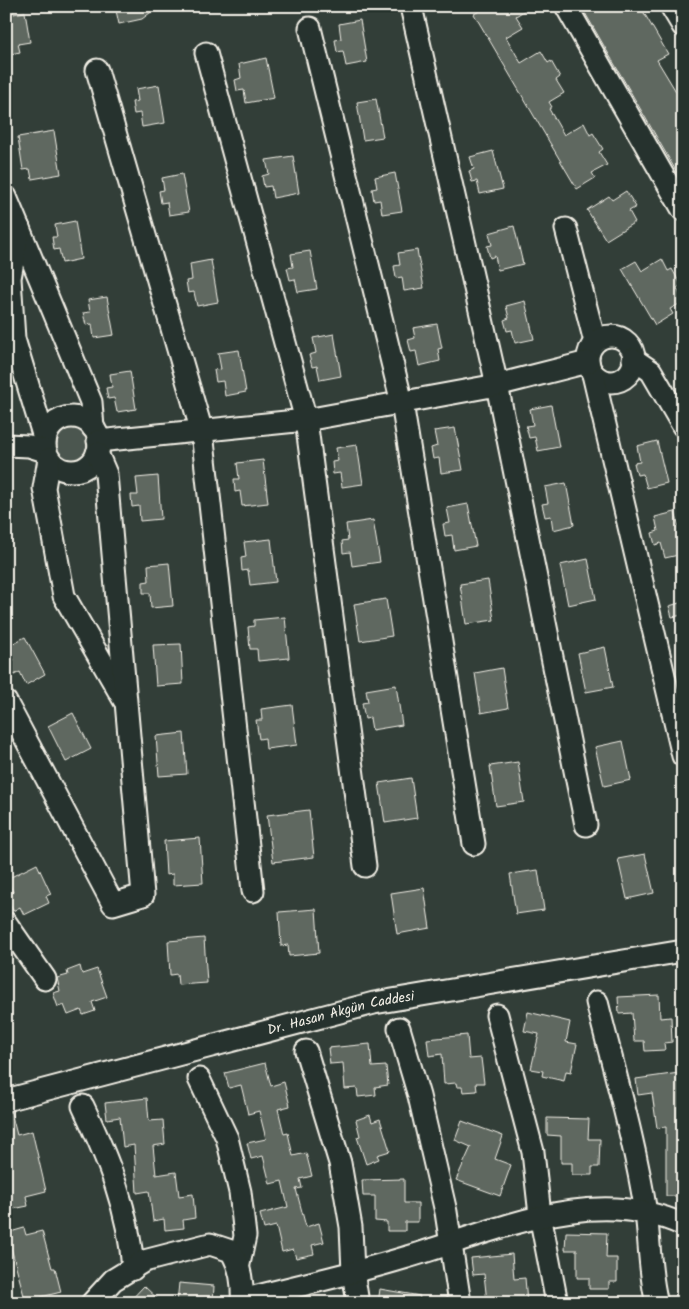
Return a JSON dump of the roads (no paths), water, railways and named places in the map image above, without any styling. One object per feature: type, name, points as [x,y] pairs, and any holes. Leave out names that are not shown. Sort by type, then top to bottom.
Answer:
[{"type":"street","points":[[566,6],[683,210]]},
{"type":"street","points":[[672,6],[683,26]]},
{"type":"street","points":[[412,10],[497,385],[586,825]]},
{"type":"street","points":[[310,28],[402,403],[474,844]]},
{"type":"street","points":[[206,53],[306,420],[365,866]]},
{"type":"street","points":[[97,70],[202,432],[253,891]]},
{"type":"street","points":[[6,198],[91,402],[96,441],[106,474],[128,706],[143,895],[113,904],[6,702]]},
{"type":"street","points":[[19,227],[10,278],[14,339],[46,450],[62,470],[79,470],[93,461],[96,441],[86,422],[69,417],[53,425],[46,450],[44,488],[64,596],[128,706]]},
{"type":"street","points":[[566,230],[592,359],[683,756]]},
{"type":"street","points":[[96,441],[202,432],[306,420],[497,385],[592,359],[608,336],[623,340],[632,351],[633,359],[630,372],[619,381],[605,382],[592,359]]},
{"type":"street","points":[[633,359],[651,371],[683,426]]},
{"type":"street","points":[[6,445],[29,446],[46,450]]},
{"type":"street","points":[[6,922],[44,979]]},
{"type":"street","name":"Dr. Hasan Akgün Caddesi","points":[[6,1100],[374,1003],[683,951]]},
{"type":"street","points":[[597,1002],[630,1132],[646,1214],[651,1280],[657,1303]]},
{"type":"street","points":[[497,1015],[533,1152],[540,1215],[557,1303]]},
{"type":"street","points":[[400,1028],[424,1115],[446,1212],[460,1303]]},
{"type":"street","points":[[306,1051],[340,1163],[351,1227],[353,1272],[358,1303]]},
{"type":"street","points":[[199,1079],[227,1138],[240,1192],[245,1236],[239,1264],[242,1282],[242,1302],[450,1245],[540,1215],[611,1209],[646,1214],[683,1225]]},
{"type":"street","points":[[83,1106],[101,1145],[119,1193],[131,1241],[133,1269]]},
{"type":"street","points":[[92,1303],[113,1280],[144,1261],[210,1244],[231,1251],[239,1264]]}]
